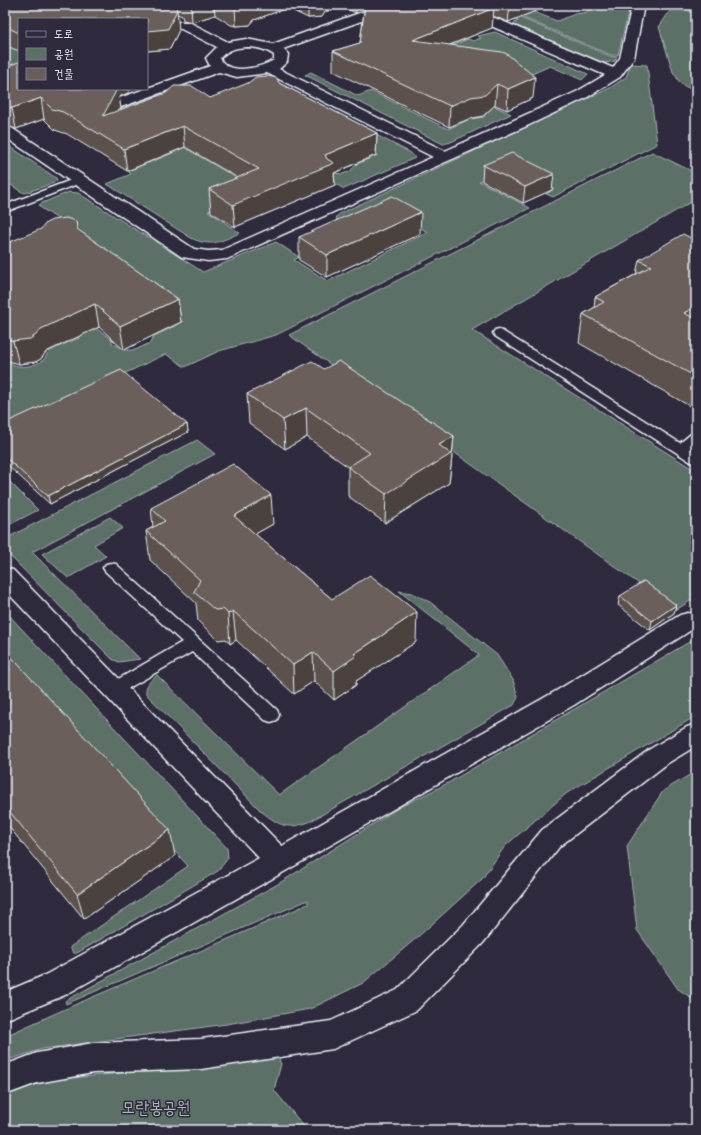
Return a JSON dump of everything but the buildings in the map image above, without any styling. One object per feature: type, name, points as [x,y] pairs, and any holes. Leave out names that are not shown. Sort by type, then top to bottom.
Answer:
[{"type":"street","points":[[453,5],[615,74]]},
{"type":"street","points":[[5,130],[188,253],[213,257],[227,254],[581,95],[615,74],[627,58],[638,5]]},
{"type":"street","points":[[274,48],[366,15]]},
{"type":"street","points":[[184,25],[227,47]]},
{"type":"street","points":[[254,44],[274,48],[281,54],[282,58],[276,66],[269,69],[241,73],[221,68],[214,62],[213,58],[220,50],[227,47],[254,44]]},
{"type":"street","points":[[116,104],[221,68]]},
{"type":"street","points":[[269,69],[445,157]]},
{"type":"street","points":[[5,576],[279,861]]},
{"type":"street","points":[[5,1006],[55,984],[279,861],[565,698],[692,618]]},
{"type":"street","points":[[5,1080],[37,1068],[93,1058],[201,1054],[332,1035],[407,1000],[473,934],[551,838],[659,756],[696,734]]},
{"type":"lane","points":[[5,209],[80,180]]},
{"type":"lane","points":[[499,334],[696,459]]},
{"type":"lane","points":[[681,449],[696,437]]},
{"type":"lane","points":[[110,568],[271,714]]},
{"type":"lane","points":[[114,689],[194,643]]},
{"type":"green space","points":[[481,5],[490,5],[610,56],[617,57],[615,61],[606,63],[595,61],[516,27],[513,24],[518,21]]},
{"type":"green space","points":[[493,5],[516,5],[557,21],[575,14],[587,12],[589,8],[584,5],[630,5],[618,55],[611,55]]},
{"type":"green space","points":[[674,5],[696,5],[696,92],[681,84],[673,72],[659,27]]},
{"type":"green space","points":[[419,29],[454,45],[468,39],[473,41],[481,38],[478,36],[495,32],[588,74],[582,80],[550,66],[478,98],[511,114],[451,142],[443,144],[305,75],[311,72],[358,96],[371,91],[448,129],[470,119],[484,117],[487,111]]},
{"type":"green space","points":[[5,44],[18,50],[18,80],[5,88]]},
{"type":"green space","points":[[631,64],[647,65],[657,144],[553,197],[546,194],[554,189],[511,166],[479,181],[530,208],[276,335],[219,351],[185,367],[166,354],[5,430],[5,355],[7,360],[15,365],[32,365],[42,361],[50,351],[79,338],[5,280],[34,281],[112,340],[112,343],[126,350],[135,350],[150,343],[154,336],[183,322],[108,271],[125,263],[41,208],[39,205],[42,203],[69,192],[78,193],[203,272],[276,242],[299,257],[294,260],[328,281],[428,232],[387,210],[340,222],[336,219],[341,213],[610,88],[626,77]]},
{"type":"green space","points":[[277,84],[411,153],[415,158],[344,189],[310,169],[208,211],[240,233],[221,241],[210,243],[205,243],[191,238],[107,184],[131,174],[128,171],[173,153],[140,133],[156,127],[167,133],[163,135],[235,177],[240,184],[255,185],[262,183],[271,175],[292,166],[220,124],[239,117],[250,123],[247,125],[321,166],[328,172],[342,174],[349,172],[357,164],[378,155],[306,116],[319,111],[271,86]]},
{"type":"green space","points":[[5,143],[57,180],[54,183],[25,193],[5,181]]},
{"type":"green space","points":[[652,152],[696,173],[696,199],[472,330],[696,471],[696,597],[676,610],[289,335]]},
{"type":"green space","points":[[197,440],[215,454],[32,552],[140,659],[119,662],[112,659],[5,551],[5,539]]},
{"type":"green space","points":[[5,477],[38,510],[5,527]]},
{"type":"green space","points":[[110,517],[123,528],[94,545],[106,556],[68,578],[42,554]]},
{"type":"green space","points":[[399,591],[412,593],[430,602],[497,655],[513,680],[518,697],[514,705],[309,822],[295,826],[284,825],[274,821],[262,812],[146,694],[147,686],[157,675],[279,795],[479,655]]},
{"type":"green space","points":[[5,611],[227,848],[228,858],[218,871],[77,953],[73,953],[70,947],[188,866],[17,675],[5,658]]},
{"type":"green space","points":[[696,638],[696,716],[567,793],[505,846],[482,879],[420,935],[363,983],[310,1009],[227,1024],[42,1049],[5,1061],[5,1036],[80,1002],[308,904],[308,900],[66,1004],[65,1001],[278,884],[400,807],[448,783]]},
{"type":"green space","points":[[696,771],[696,1001],[678,989],[637,930],[627,846],[663,791]]},
{"type":"green space","name":"모란봉공원","points":[[278,1057],[281,1064],[274,1090],[307,1130],[5,1130],[5,1093],[53,1080]]}]
